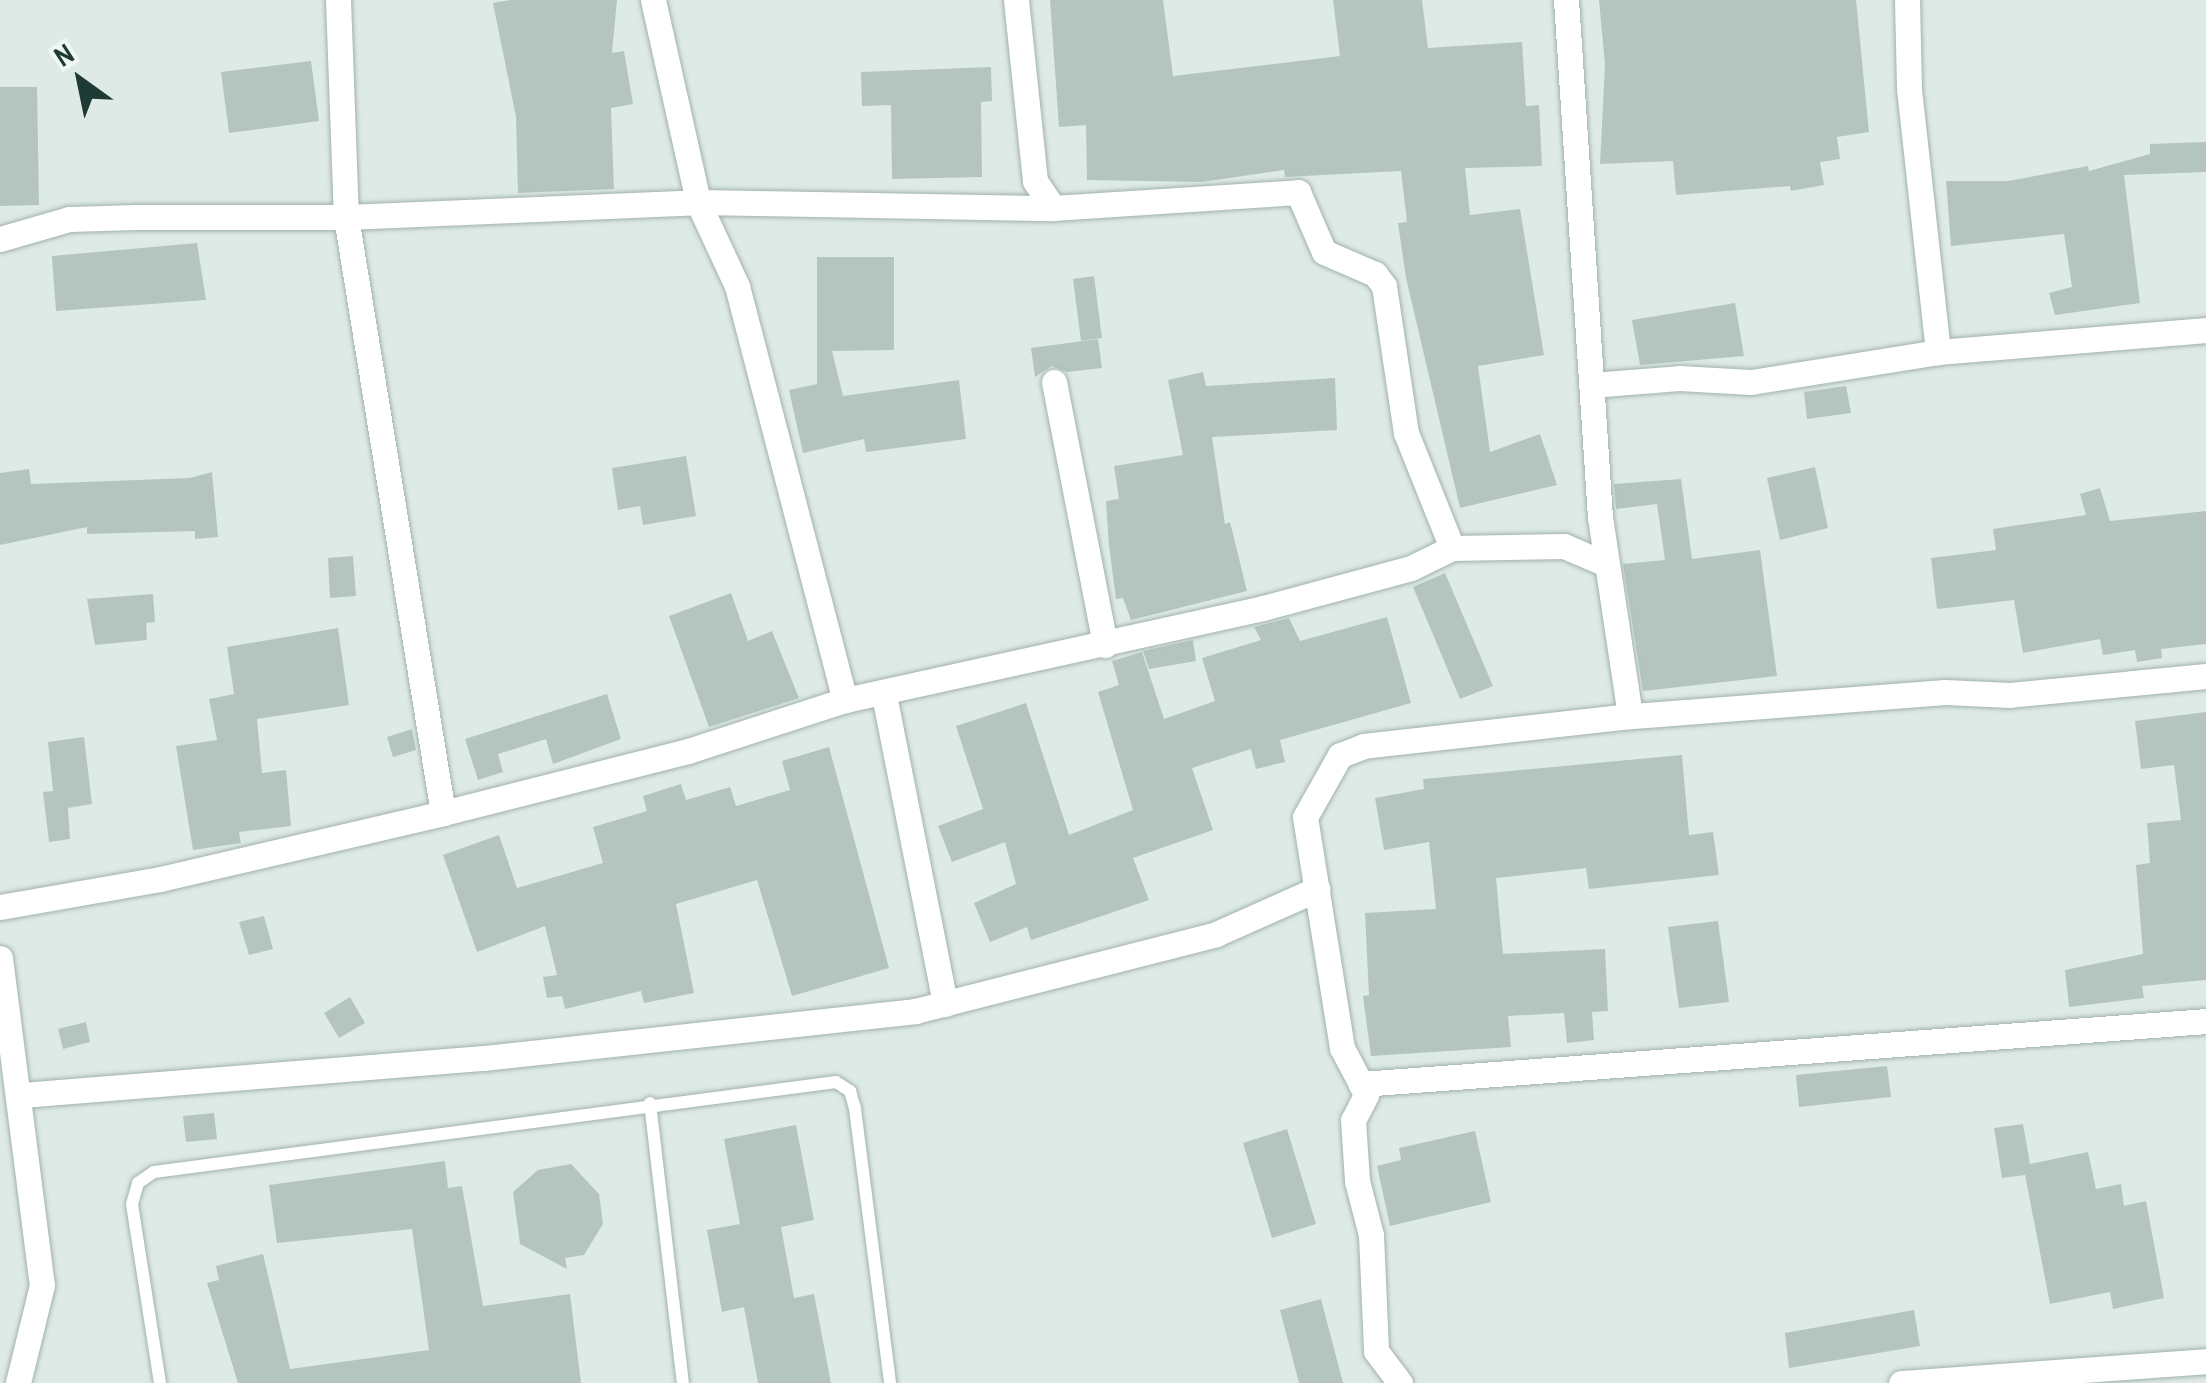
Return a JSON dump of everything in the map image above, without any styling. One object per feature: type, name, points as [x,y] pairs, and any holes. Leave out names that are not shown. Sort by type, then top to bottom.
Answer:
[{"type":"street","points":[[338,0],[346,217],[443,813]]},
{"type":"street","points":[[653,0],[698,202],[737,286],[845,700]]},
{"type":"street","points":[[1016,0],[1035,181],[1053,208]]},
{"type":"street","points":[[1566,0],[1600,517],[1630,716]]},
{"type":"street","points":[[1906,0],[1909,88],[1938,352]]},
{"type":"street","points":[[1000,208],[1035,181]]},
{"type":"street","points":[[0,240],[69,219],[346,217],[698,202],[1053,208],[1298,192],[1324,252],[1376,274],[1384,286],[1406,434],[1452,548]]},
{"type":"street","points":[[1591,386],[1680,378],[1751,382],[1938,352],[2206,330]]},
{"type":"street","points":[[1054,382],[1105,645]]},
{"type":"street","points":[[1564,546],[1600,517]]},
{"type":"street","points":[[0,906],[160,879],[443,813],[688,751],[845,700],[884,695],[1105,645],[1410,568],[1452,548],[1564,546],[1606,564]]},
{"type":"street","points":[[1400,1383],[1376,1351],[1371,1235],[1357,1181],[1354,1120],[1366,1094],[1342,1048],[1305,818],[1340,755],[1364,746],[1630,716],[1946,692],[2010,694],[2206,676]]},
{"type":"street","points":[[884,695],[945,1004]]},
{"type":"street","points":[[22,1096],[484,1058],[945,1004],[1216,934],[1317,889]]},
{"type":"street","points":[[0,958],[22,1096],[42,1285],[18,1383]]},
{"type":"street","points":[[1361,1084],[2206,1021]]},
{"type":"street","points":[[1900,1383],[2206,1361]]},
{"type":"lane","points":[[160,1383],[132,1204],[138,1183],[154,1172],[650,1103],[836,1082],[850,1090],[890,1383]]},
{"type":"lane","points":[[650,1103],[683,1383]]},
{"type":"building","points":[[617,0],[612,53],[624,51],[633,104],[611,108],[614,189],[518,193],[516,117],[493,3]]},
{"type":"building","points":[[1050,0],[1163,0],[1173,76],[1340,56],[1333,0],[1422,0],[1428,48],[1522,42],[1526,106],[1539,105],[1542,166],[1465,168],[1470,215],[1520,209],[1544,355],[1478,366],[1490,452],[1540,434],[1557,485],[1460,508],[1406,278],[1398,223],[1407,222],[1401,171],[1285,177],[1284,170],[1202,182],[1087,180],[1086,125],[1059,127]]},
{"type":"building","points":[[1599,0],[1856,0],[1869,132],[1837,137],[1840,159],[1820,162],[1824,185],[1791,191],[1790,186],[1676,195],[1673,161],[1600,164],[1605,65]]},
{"type":"building","points":[[311,61],[319,121],[229,133],[221,72]]},
{"type":"building","points":[[991,67],[992,101],[981,102],[982,177],[892,179],[891,105],[862,106],[861,72]]},
{"type":"building","points":[[0,87],[37,87],[39,205],[0,206]]},
{"type":"building","points":[[2206,142],[2206,172],[2124,175],[2140,303],[2055,315],[2049,293],[2072,287],[2064,234],[1951,246],[1946,181],[2008,181],[2088,166],[2089,171],[2150,154],[2150,144]]},
{"type":"building","points":[[197,243],[206,300],[56,311],[52,256]]},
{"type":"building","points":[[817,257],[894,257],[894,350],[832,351],[843,396],[959,380],[966,439],[866,452],[864,439],[803,453],[789,390],[817,384]]},
{"type":"building","points":[[1094,276],[1102,338],[1081,341],[1073,279]]},
{"type":"building","points":[[1735,303],[1744,356],[1640,365],[1632,320]]},
{"type":"building","points":[[1098,339],[1102,368],[1067,372],[1052,366],[1035,377],[1031,348]]},
{"type":"building","points":[[1203,372],[1206,386],[1335,378],[1337,430],[1212,437],[1225,524],[1230,522],[1247,591],[1131,620],[1123,598],[1116,599],[1109,546],[1106,501],[1119,499],[1114,466],[1183,455],[1168,380]]},
{"type":"building","points":[[1846,386],[1851,413],[1807,419],[1804,392]]},
{"type":"building","points":[[686,456],[696,516],[643,525],[640,506],[618,510],[612,468]]},
{"type":"building","points":[[1815,467],[1828,528],[1780,540],[1767,478]]},
{"type":"building","points":[[29,469],[31,484],[190,478],[212,472],[218,537],[195,539],[195,531],[87,534],[87,527],[0,545],[0,473]]},
{"type":"building","points":[[1681,479],[1692,559],[1760,550],[1777,676],[1643,691],[1623,564],[1665,560],[1657,504],[1616,509],[1614,484]]},
{"type":"building","points":[[2100,488],[2110,521],[2206,511],[2206,644],[2161,649],[2162,658],[2137,662],[2135,650],[2103,655],[2100,639],[2023,653],[2014,600],[1937,609],[1931,558],[1996,550],[1993,529],[2086,515],[2080,494]]},
{"type":"building","points":[[353,556],[356,596],[330,598],[328,558]]},
{"type":"building","points":[[1445,573],[1493,686],[1460,699],[1413,587]]},
{"type":"building","points":[[731,593],[748,641],[772,631],[799,698],[709,727],[669,616]]},
{"type":"building","points":[[153,594],[155,622],[146,623],[147,640],[95,645],[87,599]]},
{"type":"building","points":[[1387,617],[1411,703],[1280,740],[1285,762],[1256,769],[1251,749],[1192,768],[1213,830],[1133,858],[1149,900],[1031,940],[1027,927],[990,942],[974,903],[1016,884],[1005,842],[952,862],[938,826],[983,809],[956,726],[1026,703],[1069,835],[1133,810],[1098,692],[1119,685],[1112,661],[1142,652],[1164,719],[1215,701],[1202,658],[1261,640],[1254,627],[1289,618],[1300,641]]},
{"type":"building","points":[[338,628],[349,705],[257,719],[262,773],[286,770],[291,826],[239,832],[241,843],[193,850],[176,746],[217,740],[209,699],[234,694],[227,647]]},
{"type":"building","points":[[1193,640],[1196,661],[1149,669],[1143,651]]},
{"type":"building","points":[[607,694],[621,739],[553,764],[546,739],[498,754],[503,772],[478,780],[465,739]]},
{"type":"building","points":[[2206,712],[2206,980],[2142,986],[2144,998],[2069,1007],[2065,970],[2143,954],[2136,865],[2150,863],[2147,823],[2181,820],[2174,765],[2141,769],[2135,721]]},
{"type":"building","points":[[412,729],[416,750],[393,757],[387,737]]},
{"type":"building","points":[[84,737],[92,804],[68,808],[70,839],[49,842],[43,792],[53,791],[48,742]]},
{"type":"building","points":[[829,747],[889,968],[792,996],[757,880],[676,904],[694,993],[644,1003],[641,991],[565,1009],[562,996],[547,998],[543,977],[557,975],[545,926],[477,952],[443,855],[499,835],[517,888],[603,863],[593,827],[647,811],[643,796],[681,784],[686,800],[730,787],[736,806],[790,790],[782,761]]},
{"type":"building","points":[[1682,755],[1689,835],[1713,832],[1719,875],[1589,889],[1586,868],[1496,878],[1503,954],[1605,949],[1608,1011],[1592,1012],[1594,1040],[1567,1043],[1564,1013],[1508,1016],[1511,1047],[1371,1056],[1363,996],[1369,995],[1365,913],[1436,909],[1429,842],[1384,850],[1375,798],[1424,789],[1423,779]]},
{"type":"building","points":[[264,916],[273,949],[249,955],[239,922]]},
{"type":"building","points":[[1718,921],[1729,1002],[1679,1008],[1668,927]]},
{"type":"building","points":[[350,997],[365,1023],[339,1038],[324,1013]]},
{"type":"building","points":[[86,1022],[90,1042],[63,1049],[58,1029]]},
{"type":"building","points":[[1887,1066],[1891,1097],[1799,1107],[1796,1075]]},
{"type":"building","points":[[214,1113],[217,1139],[186,1142],[183,1116]]},
{"type":"building","points":[[2023,1124],[2030,1164],[2088,1152],[2096,1189],[2121,1184],[2124,1206],[2146,1201],[2164,1298],[2113,1309],[2110,1292],[2050,1304],[2025,1175],[2002,1178],[1994,1128]]},
{"type":"building","points":[[796,1125],[814,1220],[781,1227],[794,1298],[814,1294],[831,1383],[758,1383],[744,1307],[722,1312],[707,1230],[740,1224],[724,1139]]},
{"type":"building","points":[[1287,1129],[1316,1224],[1272,1238],[1243,1143]]},
{"type":"building","points":[[1475,1131],[1491,1202],[1390,1226],[1377,1166],[1401,1160],[1399,1148]]},
{"type":"building","points":[[445,1161],[448,1188],[462,1186],[483,1306],[570,1294],[581,1383],[238,1383],[207,1283],[219,1280],[216,1266],[263,1254],[290,1369],[429,1350],[412,1229],[277,1243],[269,1185]]},
{"type":"building","points":[[571,1164],[599,1194],[603,1224],[584,1255],[565,1258],[567,1269],[520,1244],[513,1192],[538,1170]]},
{"type":"building","points":[[1321,1299],[1343,1383],[1299,1383],[1280,1310]]},
{"type":"building","points":[[1914,1310],[1920,1346],[1789,1368],[1785,1333]]}]
